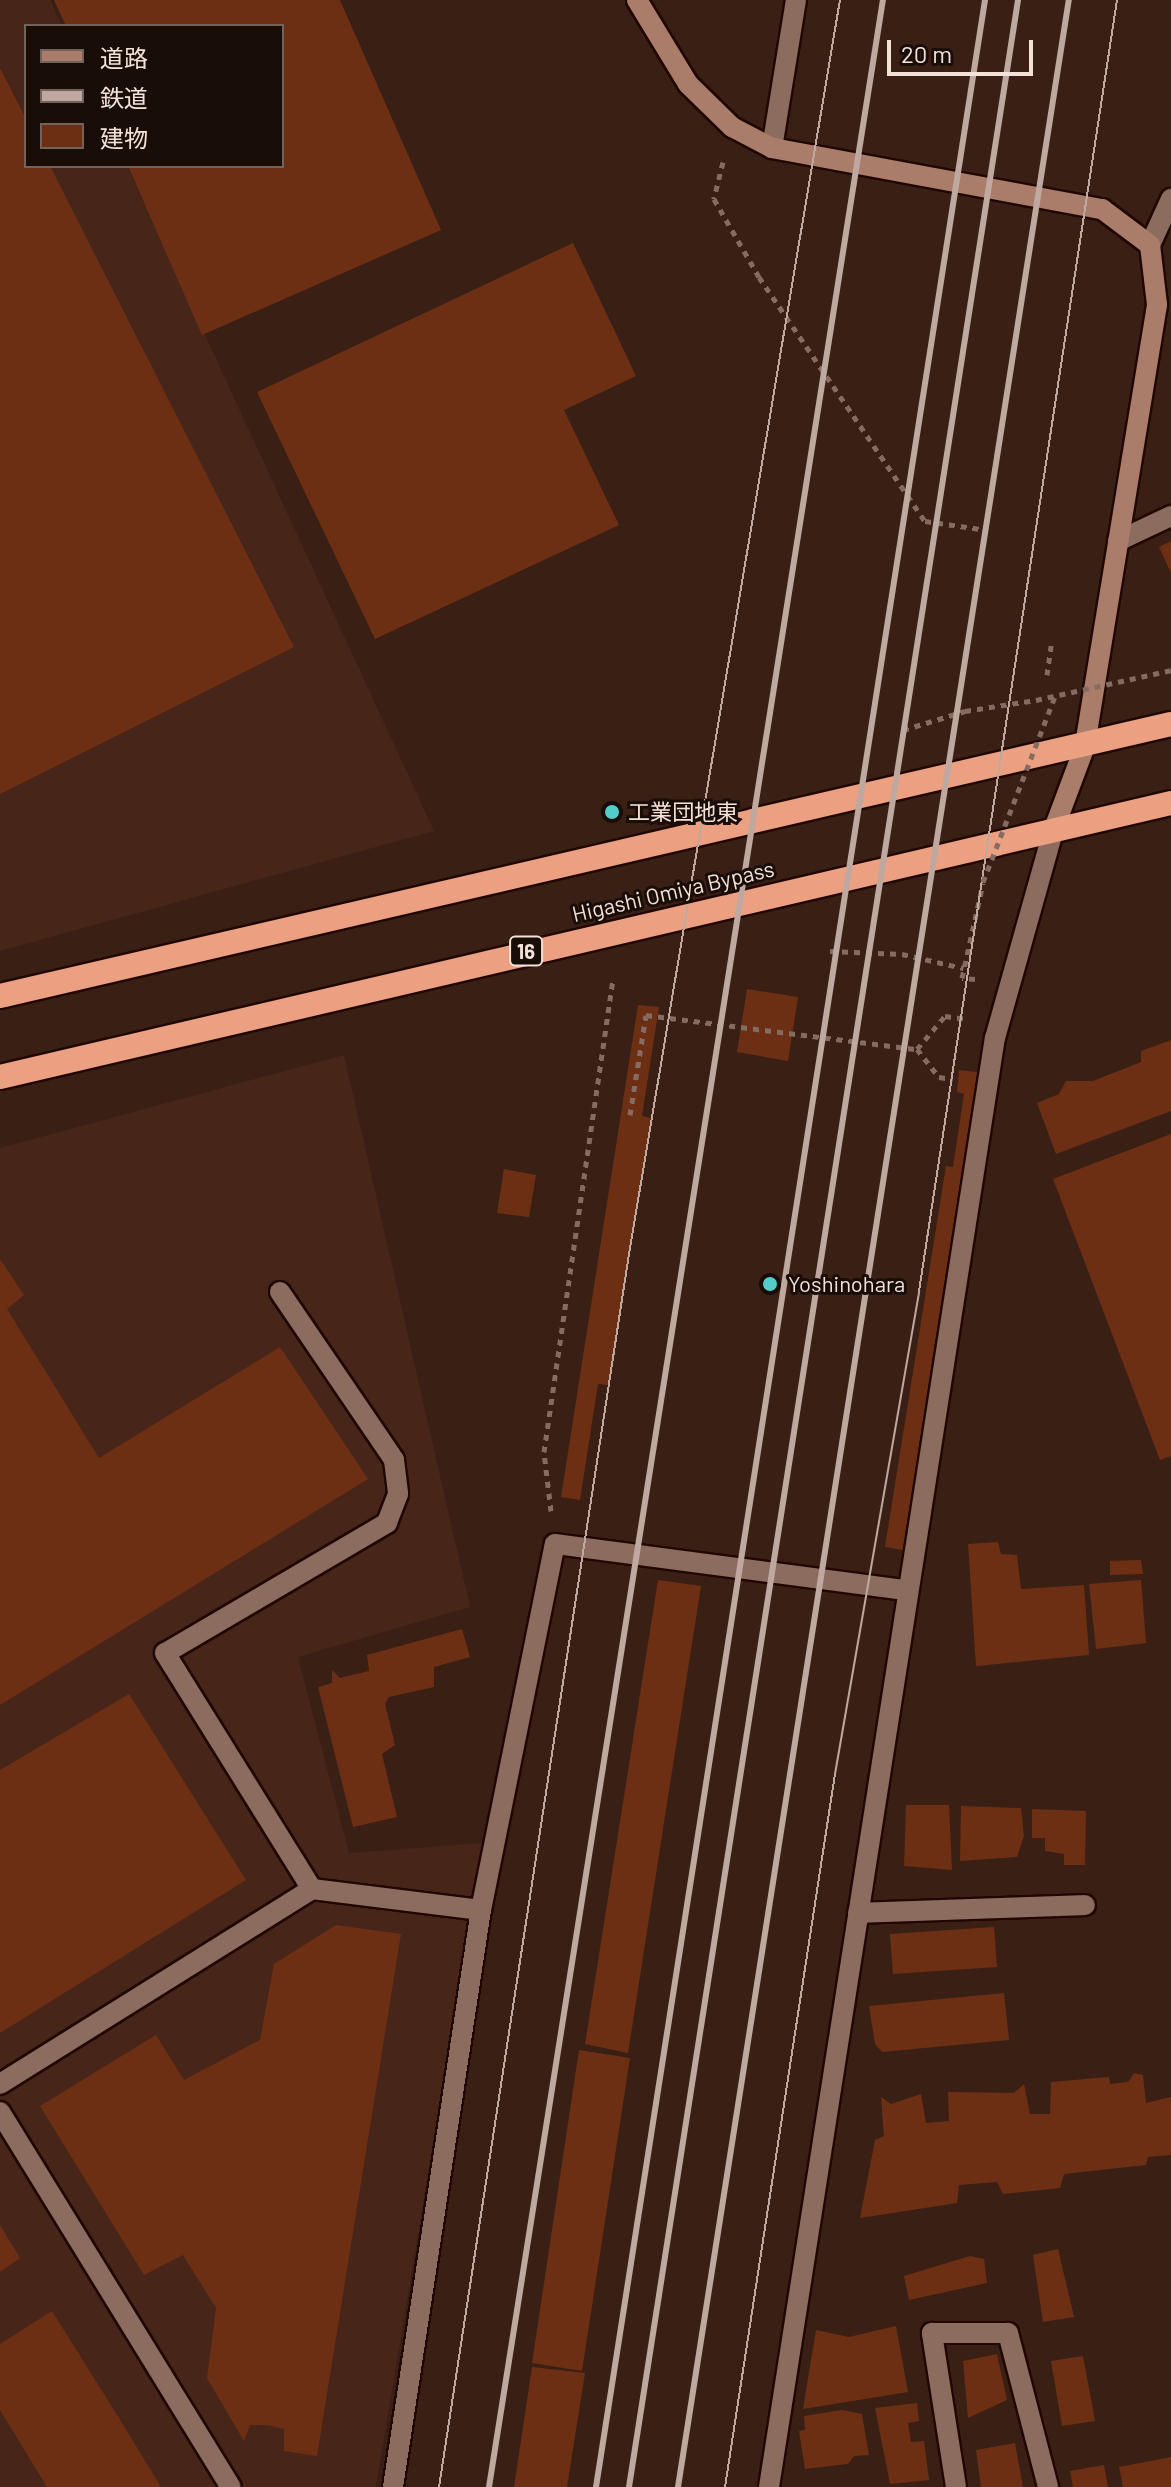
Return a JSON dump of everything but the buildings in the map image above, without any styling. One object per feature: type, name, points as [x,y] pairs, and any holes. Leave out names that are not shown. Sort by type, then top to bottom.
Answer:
[{"type":"highway","points":[[0,996],[1171,724]]},
{"type":"highway","name":"Higashi Omiya Bypass","points":[[0,1077],[1171,803]]},
{"type":"street","points":[[637,0],[688,84],[732,127],[772,148],[1102,209],[1150,245]]},
{"type":"street","points":[[772,148],[796,0]]},
{"type":"street","points":[[769,2487],[905,1590],[995,1038],[1053,831],[1085,746],[1157,305],[1150,245],[1171,199]]},
{"type":"street","points":[[1118,541],[1171,516]]},
{"type":"street","points":[[280,1292],[394,1460],[398,1494],[387,1523],[165,1653],[312,1889]]},
{"type":"street","points":[[393,2487],[481,1910],[555,1544],[905,1590]]},
{"type":"street","points":[[0,2084],[312,1889],[481,1910]]},
{"type":"street","points":[[858,1913],[1085,1905]]},
{"type":"street","points":[[0,2112],[231,2487]]},
{"type":"street","points":[[956,2487],[932,2333],[1008,2333],[1048,2487]]},
{"type":"path","points":[[732,127],[714,199],[759,277],[925,521],[980,529]]},
{"type":"path","points":[[1047,675],[1051,645]]},
{"type":"path","points":[[903,730],[965,711],[1055,696],[1171,670]]},
{"type":"path","points":[[962,978],[983,882],[1055,696]]},
{"type":"path","points":[[830,951],[902,954],[963,968]]},
{"type":"path","points":[[555,1544],[544,1452],[613,980]]},
{"type":"path","points":[[630,1115],[646,1015],[917,1049],[939,1077],[958,1080]]},
{"type":"path","points":[[917,1049],[945,1016]]},
{"type":"shaded area","points":[[0,0],[50,0],[61,24],[24,24],[24,168],[128,168],[434,831],[0,951]]},
{"type":"shaded area","points":[[344,1055],[470,1607],[298,1657],[349,1853],[483,1843],[376,2487],[0,2487],[0,1148]]},
{"type":"tram line","points":[[439,2487],[630,1248],[840,0]]},
{"type":"tram line","points":[[725,2487],[835,1774],[919,1291],[1117,0]]},
{"type":"railway","points":[[489,2487],[883,0]]},
{"type":"railway","points":[[596,2487],[985,0]]},
{"type":"railway","points":[[629,2487],[1018,0]]},
{"type":"railway","points":[[678,2487],[1069,0]]},
{"type":"place","name":"工業団地東","points":[[612,812]]},
{"type":"place","name":"Yoshinohara","points":[[770,1284]]}]
